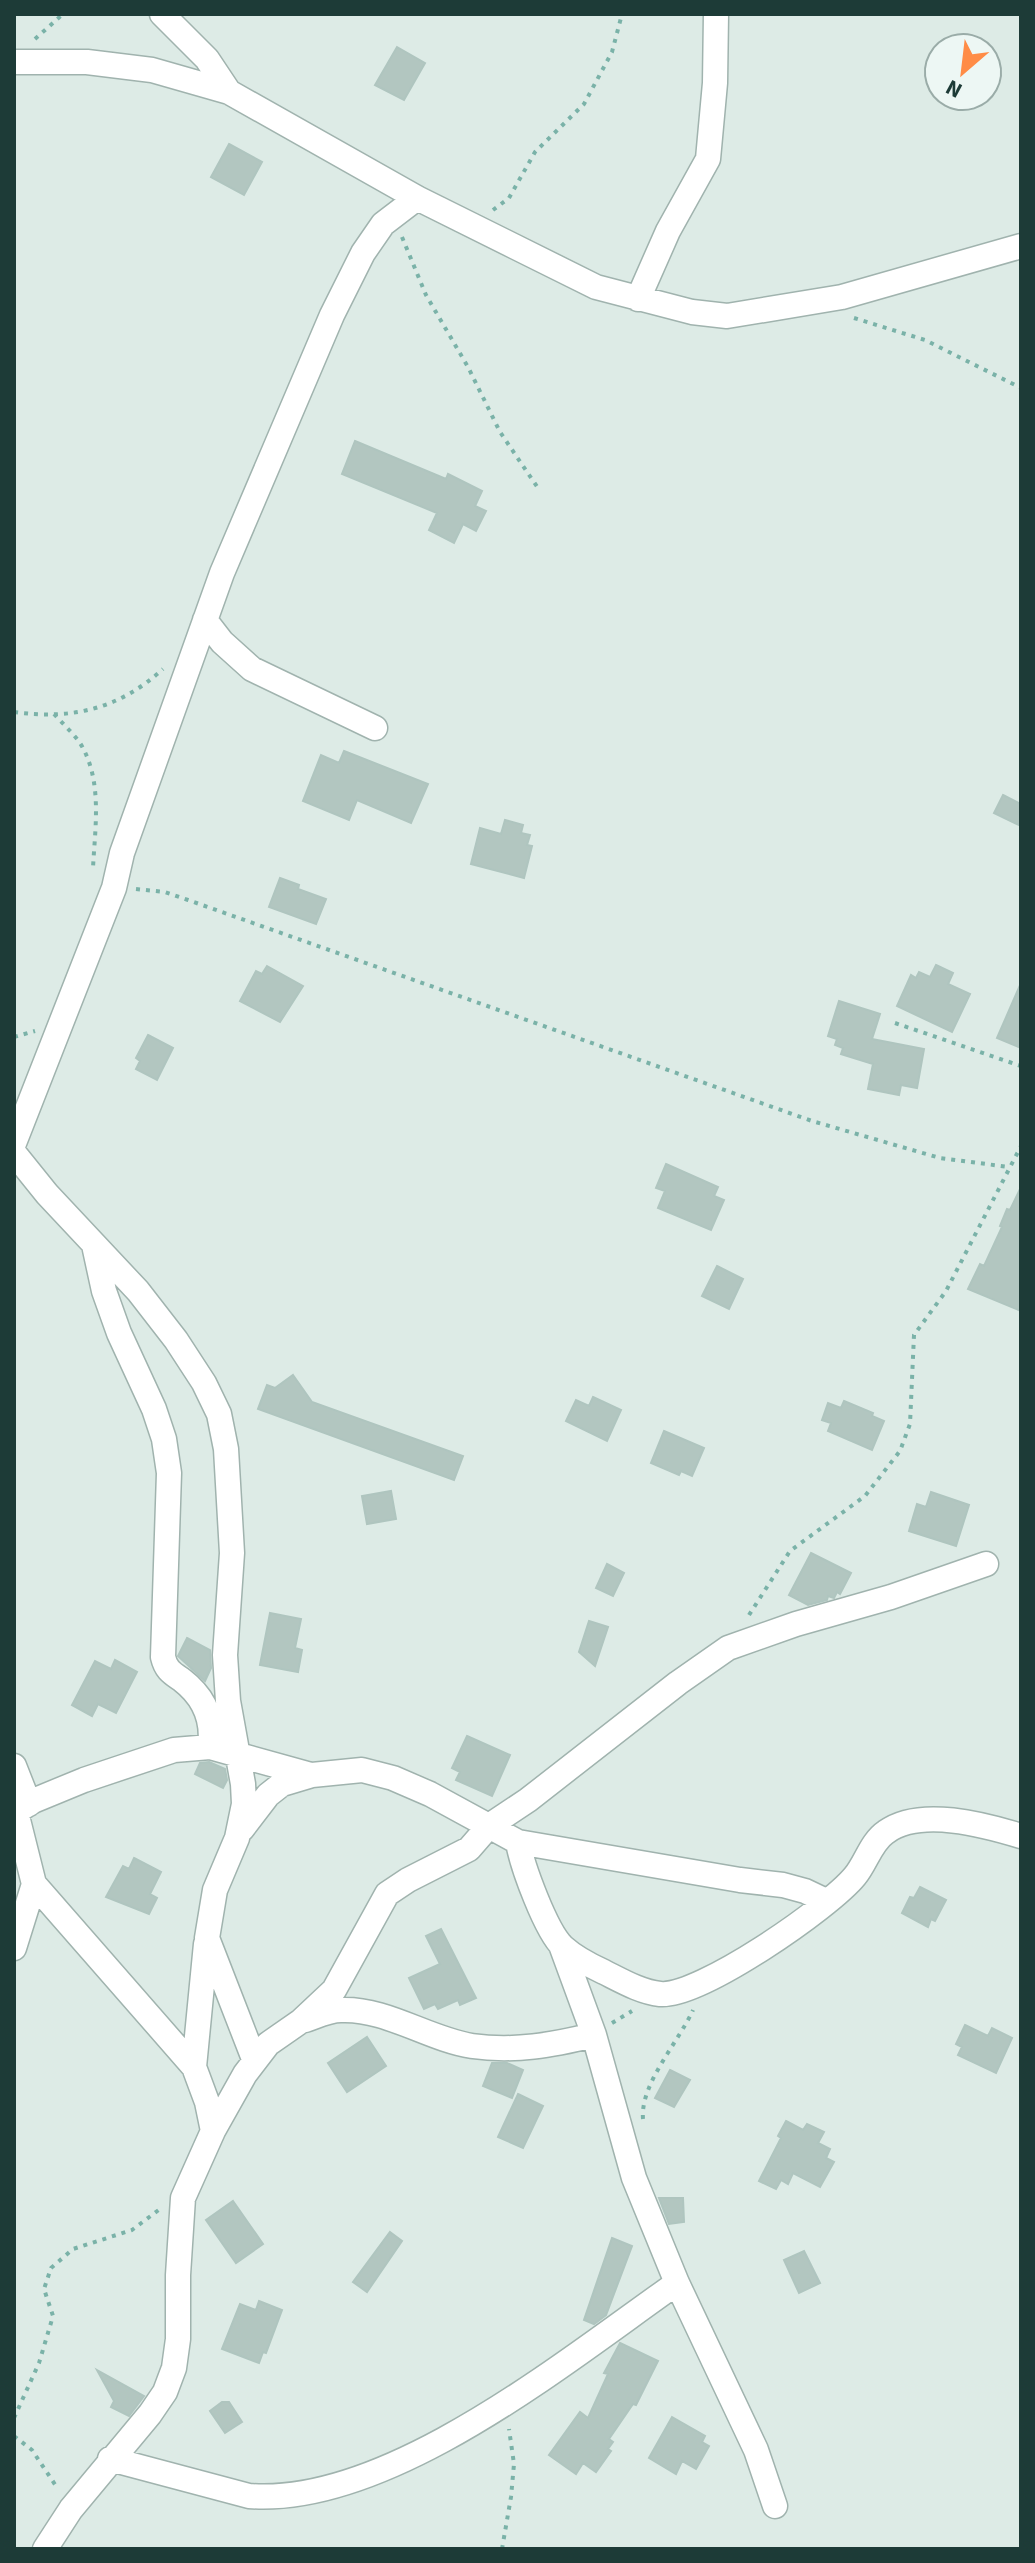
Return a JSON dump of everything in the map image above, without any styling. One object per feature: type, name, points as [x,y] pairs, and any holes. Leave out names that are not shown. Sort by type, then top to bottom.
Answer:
[{"type":"street","points":[[162,14],[207,59],[229,92]]},
{"type":"street","points":[[638,299],[668,231],[708,159],[715,83],[716,14]]},
{"type":"street","points":[[17,61],[87,62],[152,70],[229,92],[417,198],[596,287],[692,312],[727,316],[842,297],[1021,246]]},
{"type":"street","points":[[14,1143],[111,895],[122,853],[222,573],[332,315],[363,253],[383,224],[417,198]]},
{"type":"street","points":[[205,620],[222,642],[252,669],[375,728]]},
{"type":"street","points":[[14,1153],[47,1194],[138,1291],[176,1340],[204,1383],[219,1414],[230,1490],[232,1553],[225,1655],[228,1701],[244,1804],[237,1838]]},
{"type":"street","points":[[94,1245],[109,1305],[164,1439],[169,1473],[165,1666],[205,1706],[212,1731],[210,1747]]},
{"type":"street","points":[[45,2549],[71,2509],[165,2392],[174,2368],[178,2339],[183,2198],[213,2131],[254,2059],[334,1990],[387,1894],[469,1849],[489,1826],[528,1800],[728,1648],[986,1564]]},
{"type":"street","points":[[20,1809],[84,1780],[174,1750],[210,1747],[312,1775]]},
{"type":"street","points":[[14,1766],[34,1884],[14,1948]]},
{"type":"street","points":[[194,2067],[215,1890],[237,1838],[256,1809],[282,1784],[312,1775],[362,1770],[393,1778],[430,1794],[518,1842],[783,1885],[826,1901]]},
{"type":"street","points":[[561,1945],[598,1969],[637,1988],[663,1995],[705,1982],[772,1943],[854,1877],[885,1832],[908,1822],[947,1820],[992,1827],[1021,1836]]},
{"type":"street","points":[[518,1842],[522,1865],[533,1893],[561,1945],[594,2035],[634,2178],[677,2283],[756,2450],[775,2506]]},
{"type":"street","points":[[34,1884],[194,2067],[207,2102],[213,2131]]},
{"type":"street","points":[[207,1938],[254,2059]]},
{"type":"street","points":[[301,2021],[342,2010],[372,2013],[443,2039],[511,2050],[594,2035]]},
{"type":"street","points":[[110,2459],[249,2496],[272,2498],[295,2495],[385,2470],[505,2402],[677,2283]]},
{"type":"path","points":[[17,61],[38,36],[63,14]]},
{"type":"path","points":[[470,223],[509,198],[535,152],[584,104],[612,52],[622,14]]},
{"type":"path","points":[[393,216],[426,295],[468,367],[500,432],[538,488]]},
{"type":"path","points":[[852,318],[925,340],[1021,388]]},
{"type":"path","points":[[14,712],[54,714],[94,709],[143,688],[169,664]]},
{"type":"path","points":[[54,714],[80,743],[90,766],[97,820],[93,868],[97,887],[111,895],[165,892],[507,1011],[672,1073],[872,1140],[940,1158],[1009,1167]]},
{"type":"path","points":[[895,1023],[1021,1066]]},
{"type":"path","points":[[728,1648],[790,1551],[865,1496],[900,1451],[910,1424],[914,1335],[946,1291],[1021,1146]]},
{"type":"path","points":[[625,2146],[635,2142],[639,2136],[646,2090],[692,2014],[705,1982]]},
{"type":"path","points":[[594,2035],[625,2014],[663,1995]]},
{"type":"path","points":[[14,2418],[39,2363],[53,2316],[44,2289],[51,2268],[73,2249],[132,2230],[191,2181]]},
{"type":"path","points":[[502,2549],[514,2464],[505,2402]]},
{"type":"path","points":[[14,2436],[32,2450],[43,2464],[71,2509]]},
{"type":"building","points":[[397,47],[425,63],[404,100],[375,85]]},
{"type":"building","points":[[229,144],[262,162],[244,195],[211,177]]},
{"type":"building","points":[[355,441],[446,479],[448,474],[482,491],[475,506],[486,511],[476,531],[463,524],[454,543],[429,530],[437,513],[342,474]]},
{"type":"building","points":[[344,751],[428,784],[411,823],[357,800],[349,820],[303,801],[321,755],[339,763]]},
{"type":"building","points":[[1003,795],[1021,804],[1021,826],[994,813]]},
{"type":"building","points":[[505,820],[523,825],[521,833],[530,835],[527,845],[532,846],[524,878],[471,864],[480,828],[501,834]]},
{"type":"building","points":[[280,878],[299,885],[298,889],[326,899],[316,924],[269,907]]},
{"type":"building","points":[[936,965],[953,973],[948,984],[970,994],[952,1032],[897,1006],[911,975],[916,978],[919,972],[930,977]]},
{"type":"building","points":[[267,966],[303,986],[280,1022],[240,1001],[256,971],[262,974]]},
{"type":"building","points":[[1021,983],[1021,1048],[997,1038]]},
{"type":"building","points":[[839,1001],[880,1014],[872,1039],[924,1049],[917,1088],[901,1085],[899,1095],[868,1089],[873,1064],[841,1054],[843,1048],[835,1045],[837,1039],[828,1036]]},
{"type":"building","points":[[148,1035],[173,1048],[157,1080],[136,1069],[140,1061],[136,1058]]},
{"type":"building","points":[[666,1164],[718,1187],[714,1196],[724,1200],[711,1230],[658,1208],[665,1191],[656,1188]]},
{"type":"building","points":[[1021,1187],[1021,1311],[968,1289],[980,1264],[984,1266],[1007,1209],[1010,1210]]},
{"type":"building","points":[[717,1266],[743,1279],[729,1309],[702,1296]]},
{"type":"building","points":[[293,1375],[312,1402],[463,1456],[454,1480],[258,1409],[267,1385],[275,1388]]},
{"type":"building","points":[[593,1397],[621,1410],[607,1441],[566,1421],[576,1400],[589,1406]]},
{"type":"building","points":[[844,1401],[884,1421],[872,1450],[828,1431],[831,1423],[822,1420],[828,1403],[841,1408]]},
{"type":"building","points":[[664,1431],[704,1448],[692,1476],[681,1471],[679,1475],[651,1463]]},
{"type":"building","points":[[391,1491],[396,1519],[367,1524],[362,1496]]},
{"type":"building","points":[[931,1492],[969,1505],[956,1546],[909,1531],[917,1504],[926,1507]]},
{"type":"building","points":[[811,1553],[851,1573],[840,1594],[837,1592],[834,1598],[828,1596],[827,1600],[808,1605],[789,1595]]},
{"type":"building","points":[[607,1564],[624,1573],[613,1596],[596,1588]]},
{"type":"building","points":[[270,1613],[301,1619],[295,1648],[302,1650],[298,1672],[260,1665]]},
{"type":"building","points":[[589,1621],[608,1627],[595,1666],[579,1652]]},
{"type":"building","points":[[187,1638],[210,1650],[211,1668],[205,1681],[178,1656]]},
{"type":"building","points":[[115,1660],[137,1672],[116,1713],[98,1704],[92,1716],[72,1705],[95,1661],[111,1669]]},
{"type":"building","points":[[467,1736],[510,1755],[492,1796],[456,1780],[460,1772],[452,1768]]},
{"type":"building","points":[[209,1762],[225,1769],[227,1780],[223,1788],[195,1774],[200,1763]]},
{"type":"building","points":[[134,1858],[161,1872],[150,1894],[157,1898],[149,1914],[106,1897],[123,1866],[129,1869]]},
{"type":"building","points":[[920,1887],[946,1900],[935,1921],[931,1919],[928,1927],[902,1913],[910,1897],[914,1898]]},
{"type":"building","points":[[441,1929],[476,1998],[460,2005],[458,2000],[438,2009],[435,2004],[424,2009],[409,1978],[440,1964],[426,1936]]},
{"type":"building","points":[[965,2025],[988,2036],[992,2028],[1012,2038],[996,2073],[958,2055],[962,2047],[956,2044]]},
{"type":"building","points":[[367,2037],[386,2066],[347,2092],[328,2063]]},
{"type":"building","points":[[492,2063],[507,2063],[523,2070],[512,2098],[483,2086]]},
{"type":"building","points":[[670,2070],[690,2080],[674,2107],[655,2098]]},
{"type":"building","points":[[518,2094],[543,2106],[523,2148],[498,2137]]},
{"type":"building","points":[[786,2121],[803,2130],[807,2124],[824,2132],[818,2143],[830,2149],[826,2158],[834,2162],[820,2187],[793,2173],[788,2184],[781,2180],[776,2189],[759,2181],[781,2138],[778,2136]]},
{"type":"building","points":[[659,2198],[683,2198],[684,2222],[669,2224]]},
{"type":"building","points":[[233,2201],[263,2244],[236,2263],[206,2220]]},
{"type":"building","points":[[390,2232],[402,2241],[367,2292],[353,2282]]},
{"type":"building","points":[[612,2238],[632,2246],[606,2315],[594,2324],[584,2320]]},
{"type":"building","points":[[804,2251],[820,2283],[799,2293],[784,2260]]},
{"type":"building","points":[[259,2301],[282,2310],[266,2353],[263,2352],[259,2363],[222,2349],[240,2304],[256,2310]]},
{"type":"building","points":[[620,2343],[658,2361],[636,2405],[633,2404],[609,2439],[613,2442],[608,2449],[611,2451],[596,2472],[583,2463],[576,2474],[549,2455],[580,2412],[588,2418],[608,2374],[604,2373]]},
{"type":"building","points":[[97,2370],[144,2396],[129,2416],[111,2407],[114,2401]]},
{"type":"building","points":[[222,2402],[229,2402],[242,2422],[225,2433],[210,2411]]},
{"type":"building","points":[[672,2417],[705,2436],[702,2442],[709,2446],[696,2469],[682,2461],[676,2474],[649,2458]]}]
